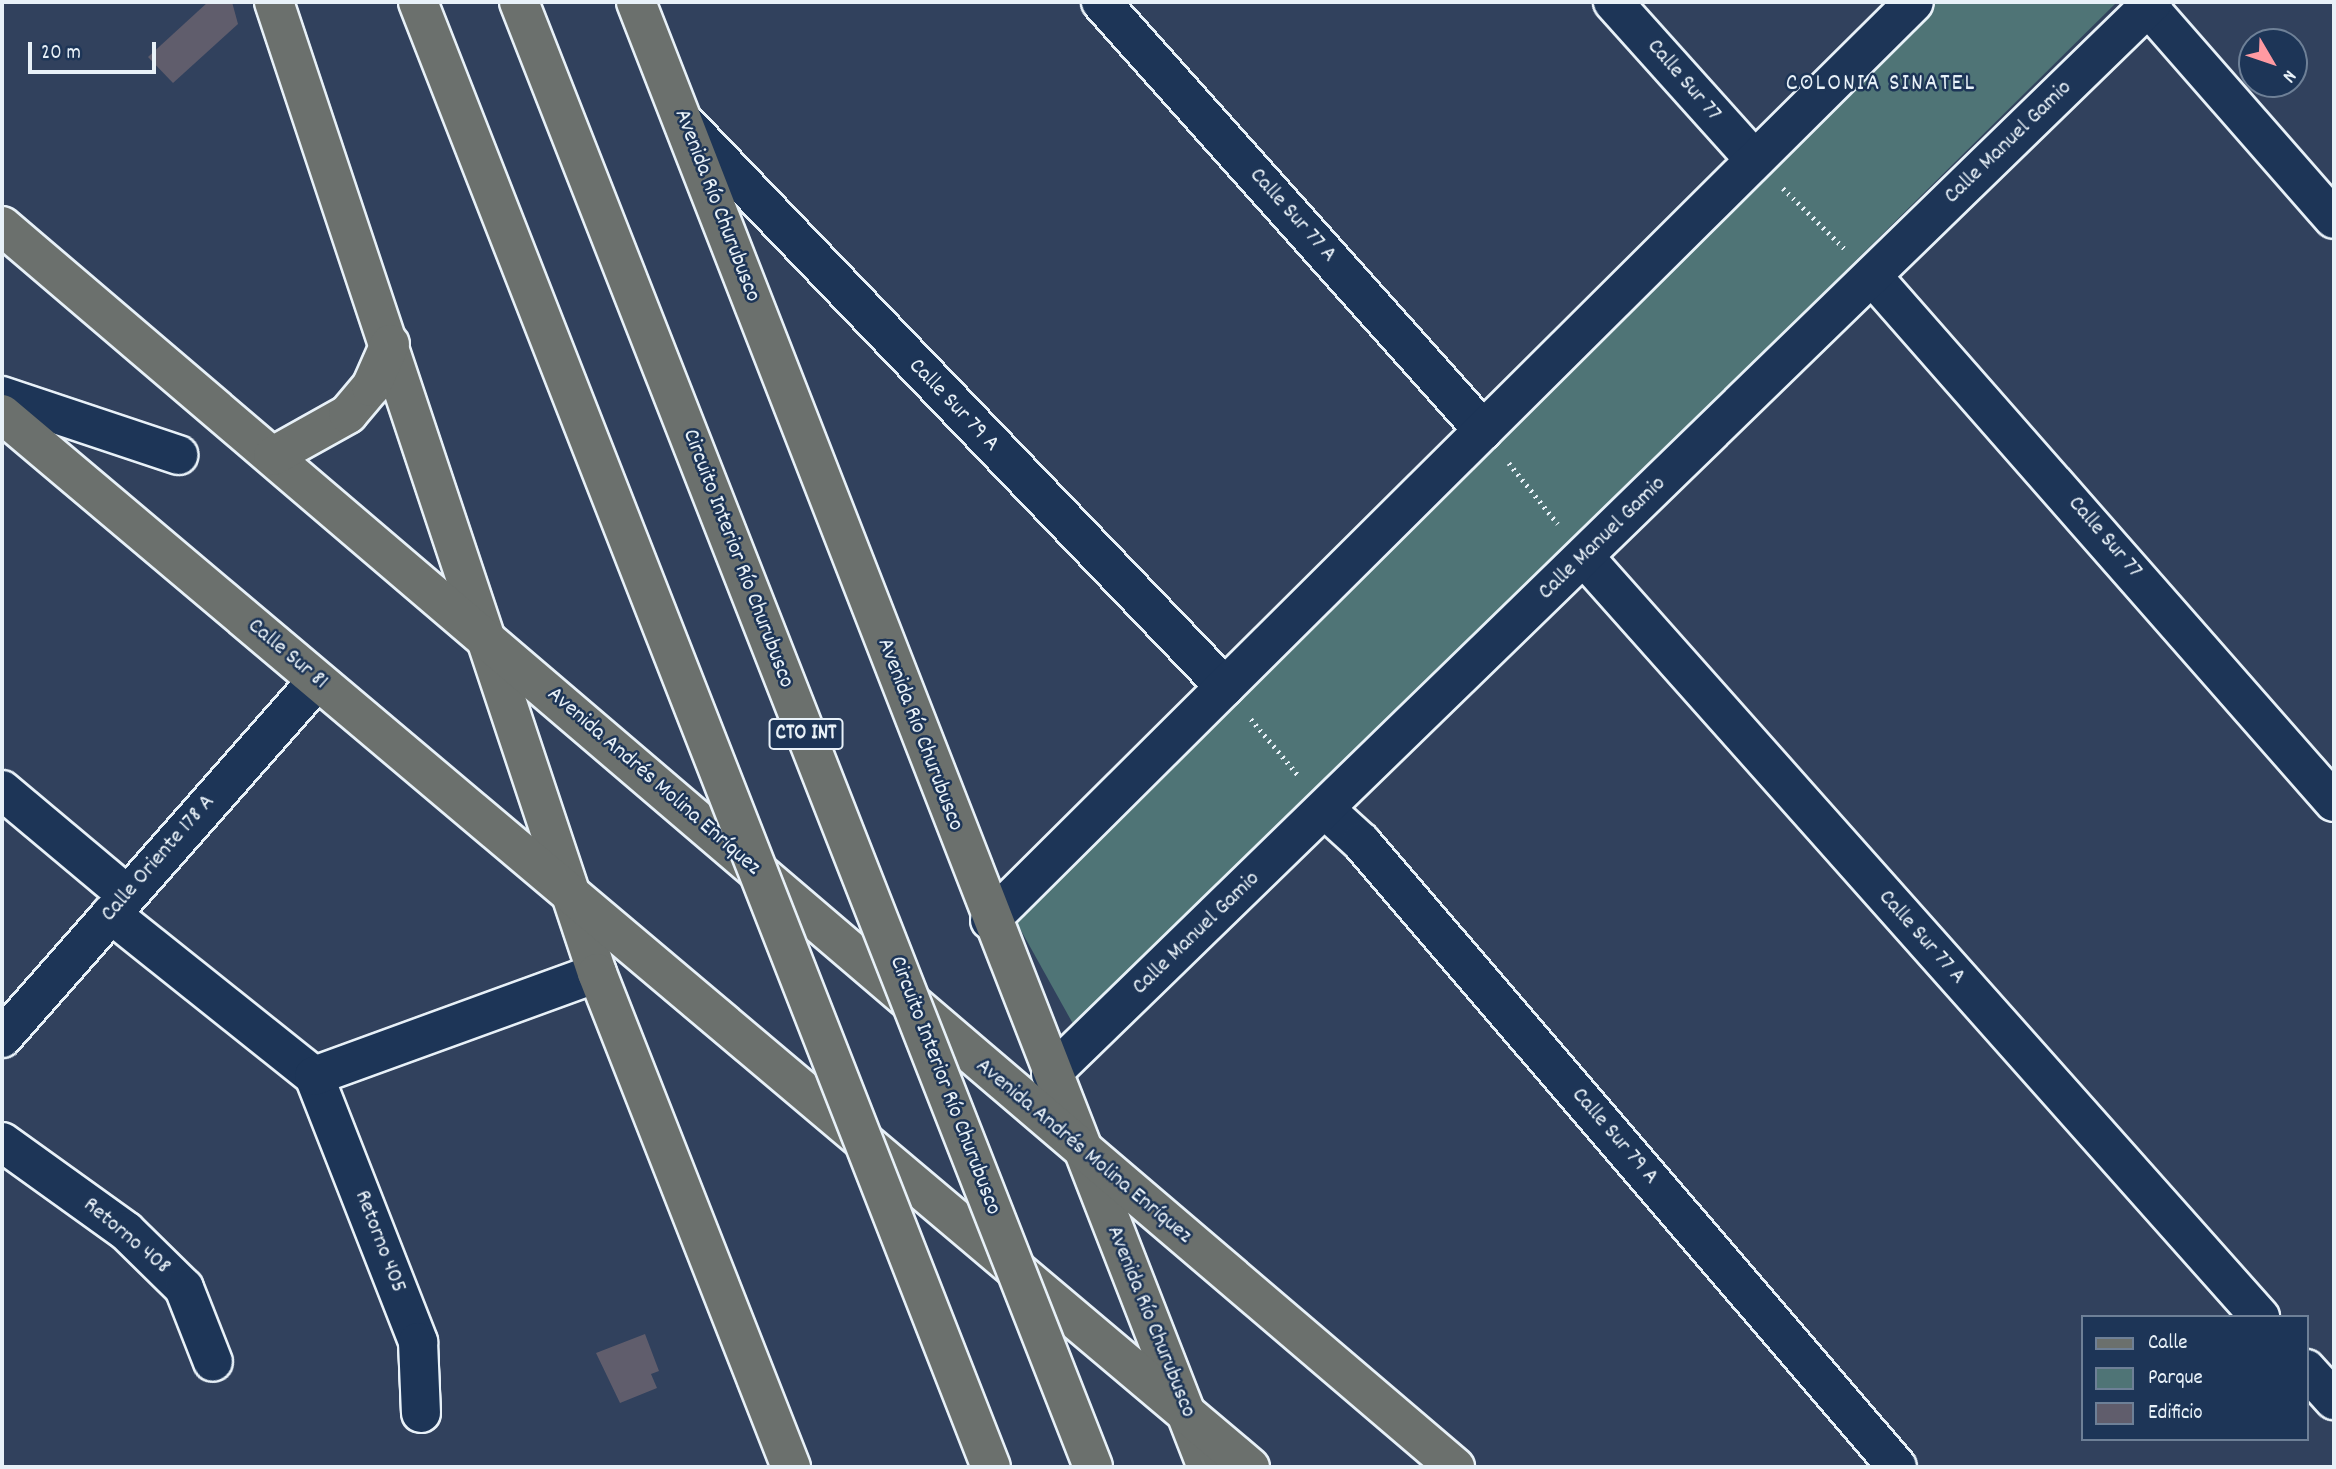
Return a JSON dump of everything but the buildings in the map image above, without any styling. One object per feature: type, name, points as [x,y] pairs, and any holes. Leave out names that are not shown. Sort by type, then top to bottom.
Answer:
[{"type":"main road","points":[[274,2],[491,642],[597,973],[790,1467]]},
{"type":"main road","points":[[418,2],[991,1467]]},
{"type":"main road","name":"Circuito Interior Río Churubusco","points":[[519,2],[1093,1467]]},
{"type":"main road","name":"Avenida Río Churubusco","points":[[636,2],[990,920],[1207,1467]]},
{"type":"main road","points":[[2,226],[491,642]]},
{"type":"main road","points":[[273,456],[348,414],[372,387],[390,344]]},
{"type":"main road","name":"Calle Sur 81","points":[[2,414],[572,895]]},
{"type":"main road","name":"Avenida Andrés Molina Enríquez","points":[[491,642],[1083,1153],[1455,1467]]},
{"type":"main road","points":[[572,895],[1250,1467]]},
{"type":"street","name":"Calle Sur 77 A","points":[[1101,2],[1482,430]]},
{"type":"street","name":"Calle Sur 77","points":[[1613,2],[1755,160]]},
{"type":"street","points":[[990,920],[1914,2]]},
{"type":"street","points":[[2149,3],[2334,219]]},
{"type":"street","name":"Calle Manuel Gamio","points":[[1051,1074],[1585,558],[2149,3]]},
{"type":"street","name":"Calle Sur 79 A","points":[[684,122],[1225,687]]},
{"type":"street","name":"Calle Sur 77","points":[[1872,276],[2334,802]]},
{"type":"street","points":[[2,396],[178,455]]},
{"type":"street","name":"Calle Sur 77 A","points":[[1585,558],[2258,1315]]},
{"type":"street","name":"Calle Oriente 178 A","points":[[2,1038],[317,681]]},
{"type":"street","points":[[2,790],[119,905],[314,1076],[597,973]]},
{"type":"street","name":"Calle Sur 79 A","points":[[1326,810],[1361,842],[1897,1467]]},
{"type":"street","name":"Retorno 405","points":[[314,1076],[418,1342],[421,1413]]},
{"type":"street","name":"Retorno 408","points":[[2,1142],[126,1231],[184,1288],[213,1362]]},
{"type":"street","points":[[2308,1371],[2334,1400]]},
{"type":"path","points":[[1755,160],[1872,276]]},
{"type":"path","points":[[1482,430],[1585,558]]},
{"type":"path","points":[[1225,687],[1326,810]]},
{"type":"green space","points":[[1937,2],[2117,2],[1077,1031],[1009,909]]},
{"type":"district","name":"COLONIA SINATEL","points":[[1881,85]]}]
